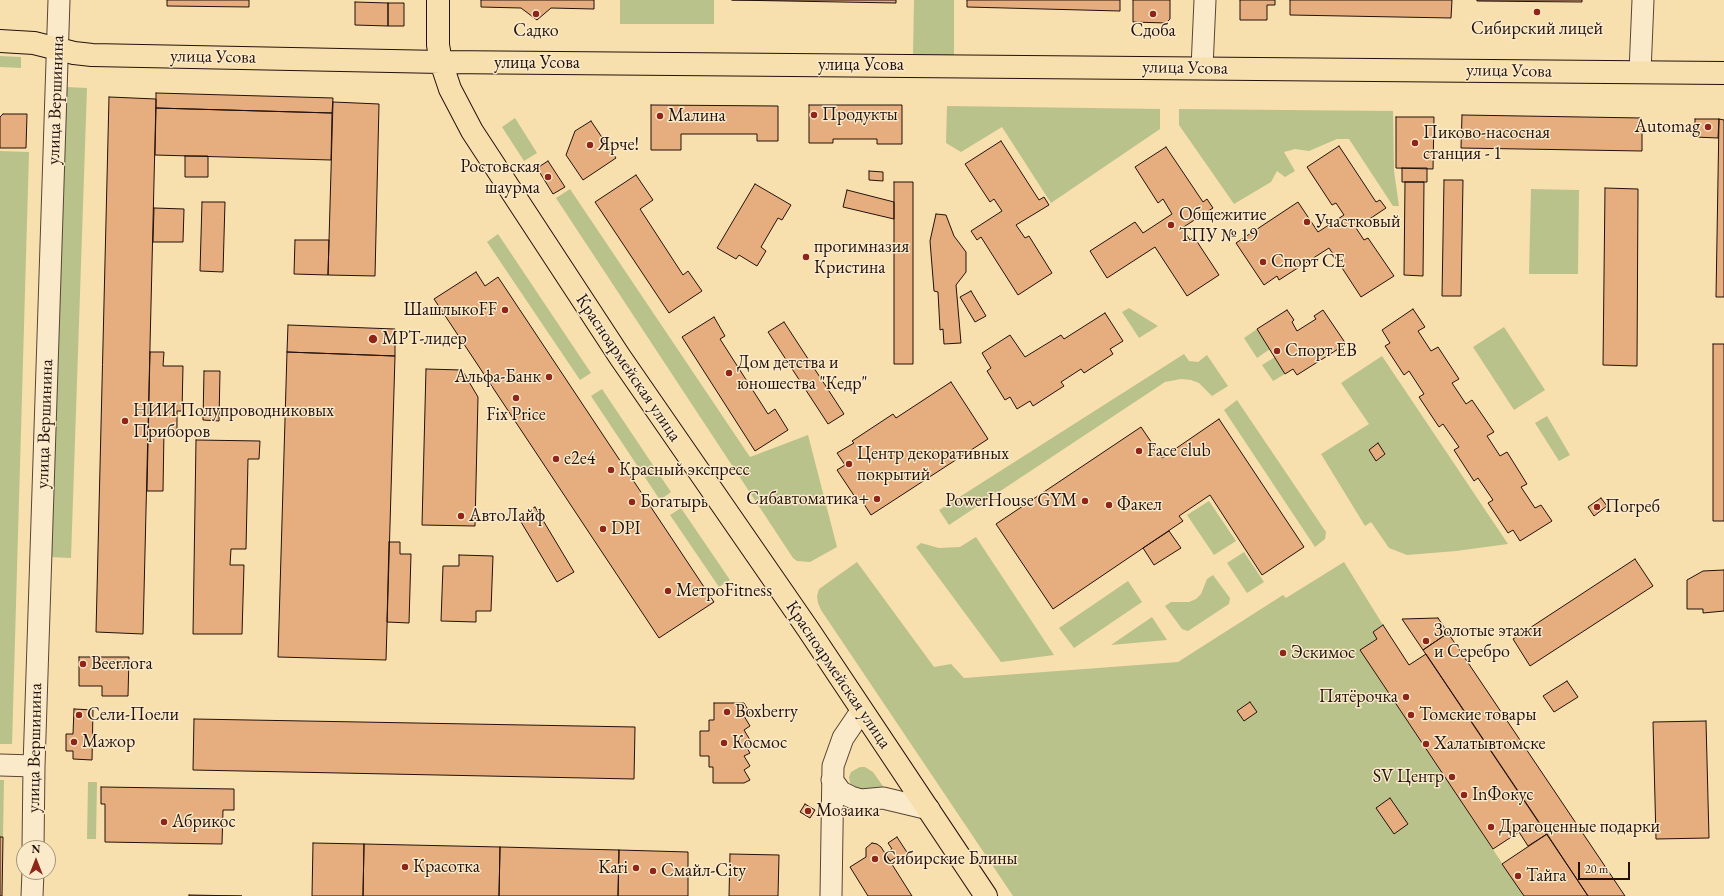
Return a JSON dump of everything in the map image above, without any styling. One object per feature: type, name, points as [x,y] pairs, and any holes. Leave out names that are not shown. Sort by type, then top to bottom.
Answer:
[{"type":"main road","name":"Красноармейская улица","points":[[438,0],[438,44],[441,62],[450,89],[462,114],[620,357],[808,629],[986,896]]},
{"type":"main road","name":"улица Усова","points":[[0,41],[29,42],[92,55],[441,62],[1724,73]]},
{"type":"street","name":"улица Вершинина","points":[[33,840],[34,766],[59,0]]},
{"type":"street","points":[[1202,68],[1205,0]]},
{"type":"street","points":[[1640,72],[1643,0]]},
{"type":"street","points":[[831,896],[833,766],[837,751],[843,738],[862,710]]},
{"type":"street","points":[[0,765],[34,766]]},
{"type":"street","points":[[832,780],[841,792],[861,800],[883,798],[929,809]]},
{"type":"street","points":[[32,896],[33,880]]},
{"type":"green space","points":[[620,0],[714,0],[714,24],[620,24]]},
{"type":"green space","points":[[914,0],[954,0],[954,55],[913,55]]},
{"type":"green space","points":[[0,56],[21,57],[21,68],[0,67]]},
{"type":"green space","points":[[66,87],[87,88],[71,558],[49,557]]},
{"type":"green space","points":[[947,106],[1160,109],[1160,129],[1051,203],[1002,127],[961,152],[946,143]]},
{"type":"green space","points":[[1179,109],[1393,111],[1394,171],[1399,206],[1393,206],[1349,139],[1337,139],[1309,151],[1295,149],[1284,152],[1295,171],[1285,177],[1277,171],[1271,182],[1234,204],[1179,125]]},
{"type":"green space","points":[[515,118],[537,153],[524,161],[502,127]]},
{"type":"green space","points":[[0,151],[29,152],[12,744],[0,744]]},
{"type":"green space","points":[[570,189],[750,457],[808,435],[837,547],[810,562],[797,561],[793,558],[556,198]]},
{"type":"green space","points":[[1531,189],[1579,190],[1578,274],[1529,274]]},
{"type":"green space","points":[[498,234],[591,373],[580,380],[487,242]]},
{"type":"green space","points":[[1129,308],[1158,326],[1139,338],[1122,312]]},
{"type":"green space","points":[[1504,327],[1545,390],[1514,410],[1473,347]]},
{"type":"green space","points":[[1257,329],[1270,349],[1257,358],[1244,338]]},
{"type":"green space","points":[[1184,354],[1189,361],[1198,362],[1207,355],[1228,386],[1212,396],[1199,383],[1191,380],[1181,379],[1165,382],[949,525],[939,510]]},
{"type":"green space","points":[[1382,356],[1508,544],[1456,551],[1407,555],[1389,548],[1371,522],[1365,526],[1321,454],[1369,424],[1341,383]]},
{"type":"green space","points":[[1275,357],[1285,374],[1273,381],[1262,365]]},
{"type":"green space","points":[[602,389],[671,492],[660,500],[591,396]]},
{"type":"green space","points":[[1237,400],[1326,532],[1325,539],[1315,547],[1224,410]]},
{"type":"green space","points":[[1547,416],[1570,455],[1559,461],[1535,423]]},
{"type":"green space","points":[[1209,501],[1236,541],[1214,555],[1187,515]]},
{"type":"green space","points":[[681,508],[730,580],[719,587],[670,515]]},
{"type":"green space","points":[[976,537],[1054,655],[1001,662],[916,547],[921,543],[939,548],[960,547]]},
{"type":"green space","points":[[1244,552],[1264,582],[1247,593],[1227,563]]},
{"type":"green space","points":[[857,562],[934,667],[951,664],[964,678],[1178,662],[1283,595],[1286,598],[1344,562],[1383,625],[1373,632],[1377,639],[1360,650],[1524,896],[1013,896],[821,610],[817,596],[819,589]]},
{"type":"green space","points":[[1213,575],[1230,598],[1229,604],[1188,631],[1182,629],[1165,606],[1171,602],[1189,602],[1196,599],[1201,594],[1207,579]]},
{"type":"green space","points":[[1128,581],[1142,602],[1074,648],[1059,628]]},
{"type":"green space","points":[[1152,617],[1167,640],[1111,645]]},
{"type":"green space","points":[[860,767],[865,767],[873,772],[887,792],[861,794],[851,788],[849,777],[851,772]]},
{"type":"green space","points":[[0,780],[4,780],[3,837],[0,837]]},
{"type":"green space","points":[[88,782],[97,782],[96,839],[87,839]]},
{"type":"building","points":[[167,0],[249,0],[249,7],[167,6]]},
{"type":"building","name":"Садко","points":[[481,0],[594,0],[594,9],[551,8],[537,20],[521,8],[481,7]]},
{"type":"building","points":[[732,0],[896,0],[896,3]]},
{"type":"building","points":[[967,0],[1120,0],[1120,11],[967,7]]},
{"type":"building","points":[[1133,0],[1170,0],[1170,19],[1166,23],[1133,22]]},
{"type":"building","points":[[1240,0],[1275,0],[1275,5],[1267,5],[1267,20],[1240,20]]},
{"type":"building","points":[[1290,0],[1452,0],[1451,18],[1290,15]]},
{"type":"building","points":[[1582,0],[1582,2],[1477,1]]},
{"type":"building","points":[[355,2],[388,3],[388,26],[355,25]]},
{"type":"building","points":[[388,3],[404,3],[404,26],[388,26]]},
{"type":"building","points":[[156,93],[333,98],[332,113],[156,108]]},
{"type":"building","name":"НИИ Полупроводниковых Приборов","points":[[109,97],[156,99],[143,634],[96,632]]},
{"type":"building","points":[[333,102],[379,104],[375,276],[328,275]]},
{"type":"building","points":[[651,105],[778,106],[778,141],[757,141],[757,134],[681,134],[681,150],[651,150]]},
{"type":"building","points":[[809,105],[902,105],[902,144],[877,144],[877,139],[833,139],[833,143],[809,143]]},
{"type":"building","points":[[156,108],[332,113],[331,160],[155,155]]},
{"type":"building","points":[[3,114],[27,114],[26,148],[0,148],[0,117]]},
{"type":"building","points":[[1462,115],[1642,118],[1642,151],[1461,148]]},
{"type":"building","name":"Пиково-насосная станция - 1","points":[[1396,117],[1434,117],[1433,169],[1396,168]]},
{"type":"building","points":[[1695,119],[1719,119],[1718,138],[1695,137]]},
{"type":"building","points":[[1719,119],[1724,120],[1724,297],[1716,297]]},
{"type":"building","points":[[591,121],[616,158],[583,180],[566,155],[575,131]]},
{"type":"building","points":[[1001,141],[1039,200],[1044,197],[1049,205],[1016,225],[1025,238],[1029,236],[1052,273],[1018,295],[981,237],[977,240],[971,231],[1002,211],[994,199],[990,202],[965,164]]},
{"type":"building","points":[[1339,146],[1376,202],[1380,200],[1386,208],[1356,228],[1364,240],[1368,238],[1394,276],[1361,297],[1329,248],[1279,280],[1277,276],[1264,285],[1236,243],[1298,202],[1318,232],[1344,215],[1336,203],[1332,205],[1307,167]]},
{"type":"building","name":"Общежитие ТПУ № 19","points":[[1166,147],[1203,202],[1207,199],[1213,208],[1182,228],[1190,240],[1194,237],[1219,275],[1187,296],[1155,247],[1107,278],[1090,251],[1135,222],[1143,233],[1172,214],[1163,199],[1158,203],[1135,167]]},
{"type":"building","points":[[185,156],[208,156],[208,177],[185,177]]},
{"type":"building","points":[[548,161],[565,187],[553,194],[537,168]]},
{"type":"building","points":[[1402,168],[1427,168],[1427,182],[1402,182]]},
{"type":"building","points":[[869,171],[883,172],[883,181],[869,180]]},
{"type":"building","points":[[636,175],[653,200],[640,209],[683,275],[688,271],[702,291],[669,313],[595,202]]},
{"type":"building","points":[[1444,180],[1463,180],[1461,296],[1442,296]]},
{"type":"building","points":[[894,182],[913,182],[913,364],[894,364]]},
{"type":"building","points":[[1405,182],[1424,182],[1423,276],[1404,275]]},
{"type":"building","points":[[755,184],[791,205],[782,220],[778,218],[761,247],[766,251],[757,266],[739,255],[736,259],[717,248]]},
{"type":"building","points":[[1605,188],[1638,189],[1637,366],[1603,365]]},
{"type":"building","points":[[847,190],[894,202],[894,219],[843,207]]},
{"type":"building","points":[[202,202],[225,202],[223,272],[200,271]]},
{"type":"building","points":[[154,208],[184,209],[183,242],[153,242]]},
{"type":"building","points":[[936,214],[946,215],[954,236],[966,252],[966,272],[956,285],[961,343],[944,344],[943,329],[940,330],[938,292],[934,291],[930,241]]},
{"type":"building","points":[[295,240],[329,240],[328,275],[294,274]]},
{"type":"building","points":[[476,272],[485,286],[498,277],[714,602],[659,638],[434,299]]},
{"type":"building","points":[[971,291],[986,316],[975,322],[960,297]]},
{"type":"building","points":[[1413,309],[1425,327],[1418,331],[1431,351],[1438,347],[1459,379],[1452,383],[1466,404],[1472,400],[1494,432],[1487,436],[1500,456],[1507,452],[1527,484],[1521,487],[1535,508],[1541,505],[1552,521],[1520,541],[1513,530],[1508,533],[1488,503],[1493,500],[1478,478],[1474,481],[1454,450],[1459,447],[1443,424],[1439,427],[1419,397],[1424,394],[1409,371],[1404,375],[1385,346],[1390,343],[1382,330]]},
{"type":"building","points":[[1287,310],[1294,320],[1292,322],[1297,331],[1316,319],[1314,316],[1323,310],[1346,344],[1297,375],[1293,369],[1285,374],[1257,329]]},
{"type":"building","points":[[1105,313],[1123,341],[1110,349],[1113,354],[1084,373],[1081,369],[1061,382],[1064,386],[1033,406],[1030,401],[1017,409],[1010,397],[1005,400],[987,371],[991,368],[982,353],[1010,335],[1025,357],[1061,335],[1064,339]]},
{"type":"building","points":[[714,317],[725,336],[720,339],[768,414],[775,409],[788,430],[755,451],[682,337]]},
{"type":"building","points":[[784,322],[844,414],[828,424],[768,332]]},
{"type":"building","points":[[288,325],[395,329],[395,356],[287,352]]},
{"type":"building","points":[[1713,344],[1724,344],[1724,521],[1713,521]]},
{"type":"building","points":[[150,352],[164,352],[163,366],[183,366],[182,411],[177,411],[177,430],[164,430],[163,491],[147,491]]},
{"type":"building","points":[[287,352],[395,356],[386,660],[278,657]]},
{"type":"building","points":[[426,369],[462,370],[478,397],[475,526],[422,525]]},
{"type":"building","points":[[204,371],[220,371],[219,421],[203,420]]},
{"type":"building","points":[[951,382],[988,439],[871,515],[860,498],[857,500],[837,470],[845,465],[837,453],[854,443],[852,441],[893,414],[896,418]]},
{"type":"building","name":"Факел","points":[[1219,419],[1304,547],[1262,575],[1210,495],[1179,516],[1183,521],[1053,609],[996,524],[1141,427],[1162,458]]},
{"type":"building","points":[[196,440],[260,441],[259,459],[248,459],[246,549],[231,549],[230,565],[244,565],[242,634],[193,634]]},
{"type":"building","points":[[1378,443],[1385,454],[1376,461],[1369,450]]},
{"type":"building","name":"Погреб","points":[[1601,498],[1607,506],[1594,516],[1588,507]]},
{"type":"building","points":[[535,507],[574,572],[557,582],[518,517]]},
{"type":"building","points":[[1169,531],[1181,548],[1154,565],[1143,548]]},
{"type":"building","points":[[389,542],[400,542],[400,554],[411,554],[409,623],[387,622]]},
{"type":"building","points":[[459,555],[493,556],[491,611],[476,611],[476,622],[441,621],[443,566],[459,566]]},
{"type":"building","points":[[1635,559],[1653,586],[1530,666],[1513,639]]},
{"type":"building","points":[[1724,570],[1724,611],[1703,613],[1703,609],[1687,609],[1687,580],[1703,571]]},
{"type":"building","name":"Золотые этажи и Серебро","points":[[1438,618],[1448,633],[1423,650],[1402,619]]},
{"type":"building","points":[[1383,625],[1409,665],[1426,654],[1547,834],[1528,846],[1519,832],[1493,849],[1360,650],[1377,639],[1373,632]]},
{"type":"building","points":[[1448,633],[1625,896],[1588,896],[1423,650]]},
{"type":"building","points":[[79,657],[129,657],[128,696],[102,696],[102,686],[79,686]]},
{"type":"building","points":[[1567,681],[1578,697],[1554,712],[1543,696]]},
{"type":"building","points":[[1250,702],[1257,712],[1244,721],[1237,711]]},
{"type":"building","name":"Космос","points":[[714,703],[744,703],[750,713],[744,716],[750,726],[744,730],[750,740],[747,741],[747,748],[750,753],[744,756],[750,766],[744,770],[750,780],[744,783],[713,783],[713,767],[709,767],[709,756],[700,756],[700,731],[709,731],[709,720],[714,720]]},
{"type":"building","points":[[74,709],[93,710],[92,760],[73,759],[73,751],[66,751],[66,734],[73,734]]},
{"type":"building","points":[[194,719],[635,727],[634,779],[193,770]]},
{"type":"building","points":[[1706,721],[1709,838],[1656,839],[1653,722]]},
{"type":"building","name":"Абрикос","points":[[101,787],[234,789],[234,810],[223,810],[222,844],[105,842],[105,804],[101,804]]},
{"type":"building","points":[[1390,798],[1408,824],[1394,834],[1376,808]]},
{"type":"building","name":"Мозаика","points":[[805,804],[815,810],[810,818],[800,812]]},
{"type":"building","points":[[1547,834],[1588,896],[1524,896],[1502,864]]},
{"type":"building","points":[[0,837],[3,837],[2,896],[0,896]]},
{"type":"building","points":[[897,837],[910,857],[902,862],[898,856],[890,861],[885,853],[892,849],[888,843]]},
{"type":"building","points":[[313,843],[364,844],[363,896],[312,896]]},
{"type":"building","points":[[872,843],[881,847],[912,896],[868,896],[850,867],[866,857],[866,848]]},
{"type":"building","points":[[364,844],[500,847],[499,896],[363,896]]},
{"type":"building","points":[[500,847],[619,850],[618,896],[499,896]]},
{"type":"building","name":"Смайл-City","points":[[619,850],[688,852],[688,896],[618,896]]},
{"type":"building","points":[[730,854],[779,855],[778,896],[729,896]]},
{"type":"building","points":[[189,895],[242,896],[189,896]]},
{"type":"place","name":"Сибирский лицей","points":[[1537,12]]},
{"type":"place","name":"Садко","points":[[536,14]]},
{"type":"place","name":"Сдоба","points":[[1153,14]]},
{"type":"place","name":"Продукты","points":[[814,115]]},
{"type":"place","name":"Малина","points":[[660,116]]},
{"type":"place","name":"Automag","points":[[1708,127]]},
{"type":"place","name":"Пиково-насосная станция - 1","points":[[1415,143]]},
{"type":"place","name":"Ярче!","points":[[590,145]]},
{"type":"place","name":"Ростовская шаурма","points":[[548,177]]},
{"type":"place","name":"Участковый","points":[[1307,222]]},
{"type":"place","name":"Общежитие ТПУ № 19","points":[[1171,225]]},
{"type":"place","name":"прогимназия Кристина","points":[[806,257]]},
{"type":"place","name":"Спорт СЕ","points":[[1263,262]]},
{"type":"place","name":"ШашлыкоFF","points":[[505,310]]},
{"type":"place","name":"МРТ-лидер","points":[[373,339]]},
{"type":"place","name":"Спорт ЕВ","points":[[1277,351]]},
{"type":"place","name":"Дом детства и юношества \"Кедр\"","points":[[729,373]]},
{"type":"place","name":"Альфа-Банк","points":[[549,377]]},
{"type":"place","name":"Fix Price","points":[[516,398]]},
{"type":"place","name":"НИИ Полупроводниковых Приборов","points":[[125,421]]},
{"type":"place","name":"Face club","points":[[1139,451]]},
{"type":"place","name":"e2e4","points":[[556,459]]},
{"type":"place","name":"Центр декоративных покрытий","points":[[849,464]]},
{"type":"place","name":"Красный экспресс","points":[[611,470]]},
{"type":"place","name":"Сибавтоматика+","points":[[877,499]]},
{"type":"place","name":"PowerHouse GYM","points":[[1085,501]]},
{"type":"place","name":"Богатырь","points":[[632,502]]},
{"type":"place","name":"Факел","points":[[1109,505]]},
{"type":"place","name":"Погреб","points":[[1597,507]]},
{"type":"place","name":"АвтоЛайф","points":[[461,516]]},
{"type":"place","name":"DPI","points":[[603,529]]},
{"type":"place","name":"МетроFitness","points":[[668,591]]},
{"type":"place","name":"Золотые этажи и Серебро","points":[[1426,641]]},
{"type":"place","name":"Эскимос","points":[[1283,653]]},
{"type":"place","name":"Beerлога","points":[[83,664]]},
{"type":"place","name":"Пятёрочка","points":[[1406,697]]},
{"type":"place","name":"Boxberry","points":[[727,712]]},
{"type":"place","name":"Сели-Поели","points":[[79,715]]},
{"type":"place","name":"Томские товары","points":[[1411,715]]},
{"type":"place","name":"Мажор","points":[[74,742]]},
{"type":"place","name":"Космос","points":[[724,743]]},
{"type":"place","name":"Халатывтомске","points":[[1426,744]]},
{"type":"place","name":"SV Центр","points":[[1452,777]]},
{"type":"place","name":"InФокус","points":[[1464,795]]},
{"type":"place","name":"Мозаика","points":[[808,811]]},
{"type":"place","name":"Абрикос","points":[[164,822]]},
{"type":"place","name":"Драгоценные подарки","points":[[1491,827]]},
{"type":"place","name":"Сибирские Блины","points":[[875,859]]},
{"type":"place","name":"Красотка","points":[[405,867]]},
{"type":"place","name":"Kari","points":[[636,868]]},
{"type":"place","name":"Смайл-City","points":[[653,871]]},
{"type":"place","name":"Тайга","points":[[1518,876]]}]
